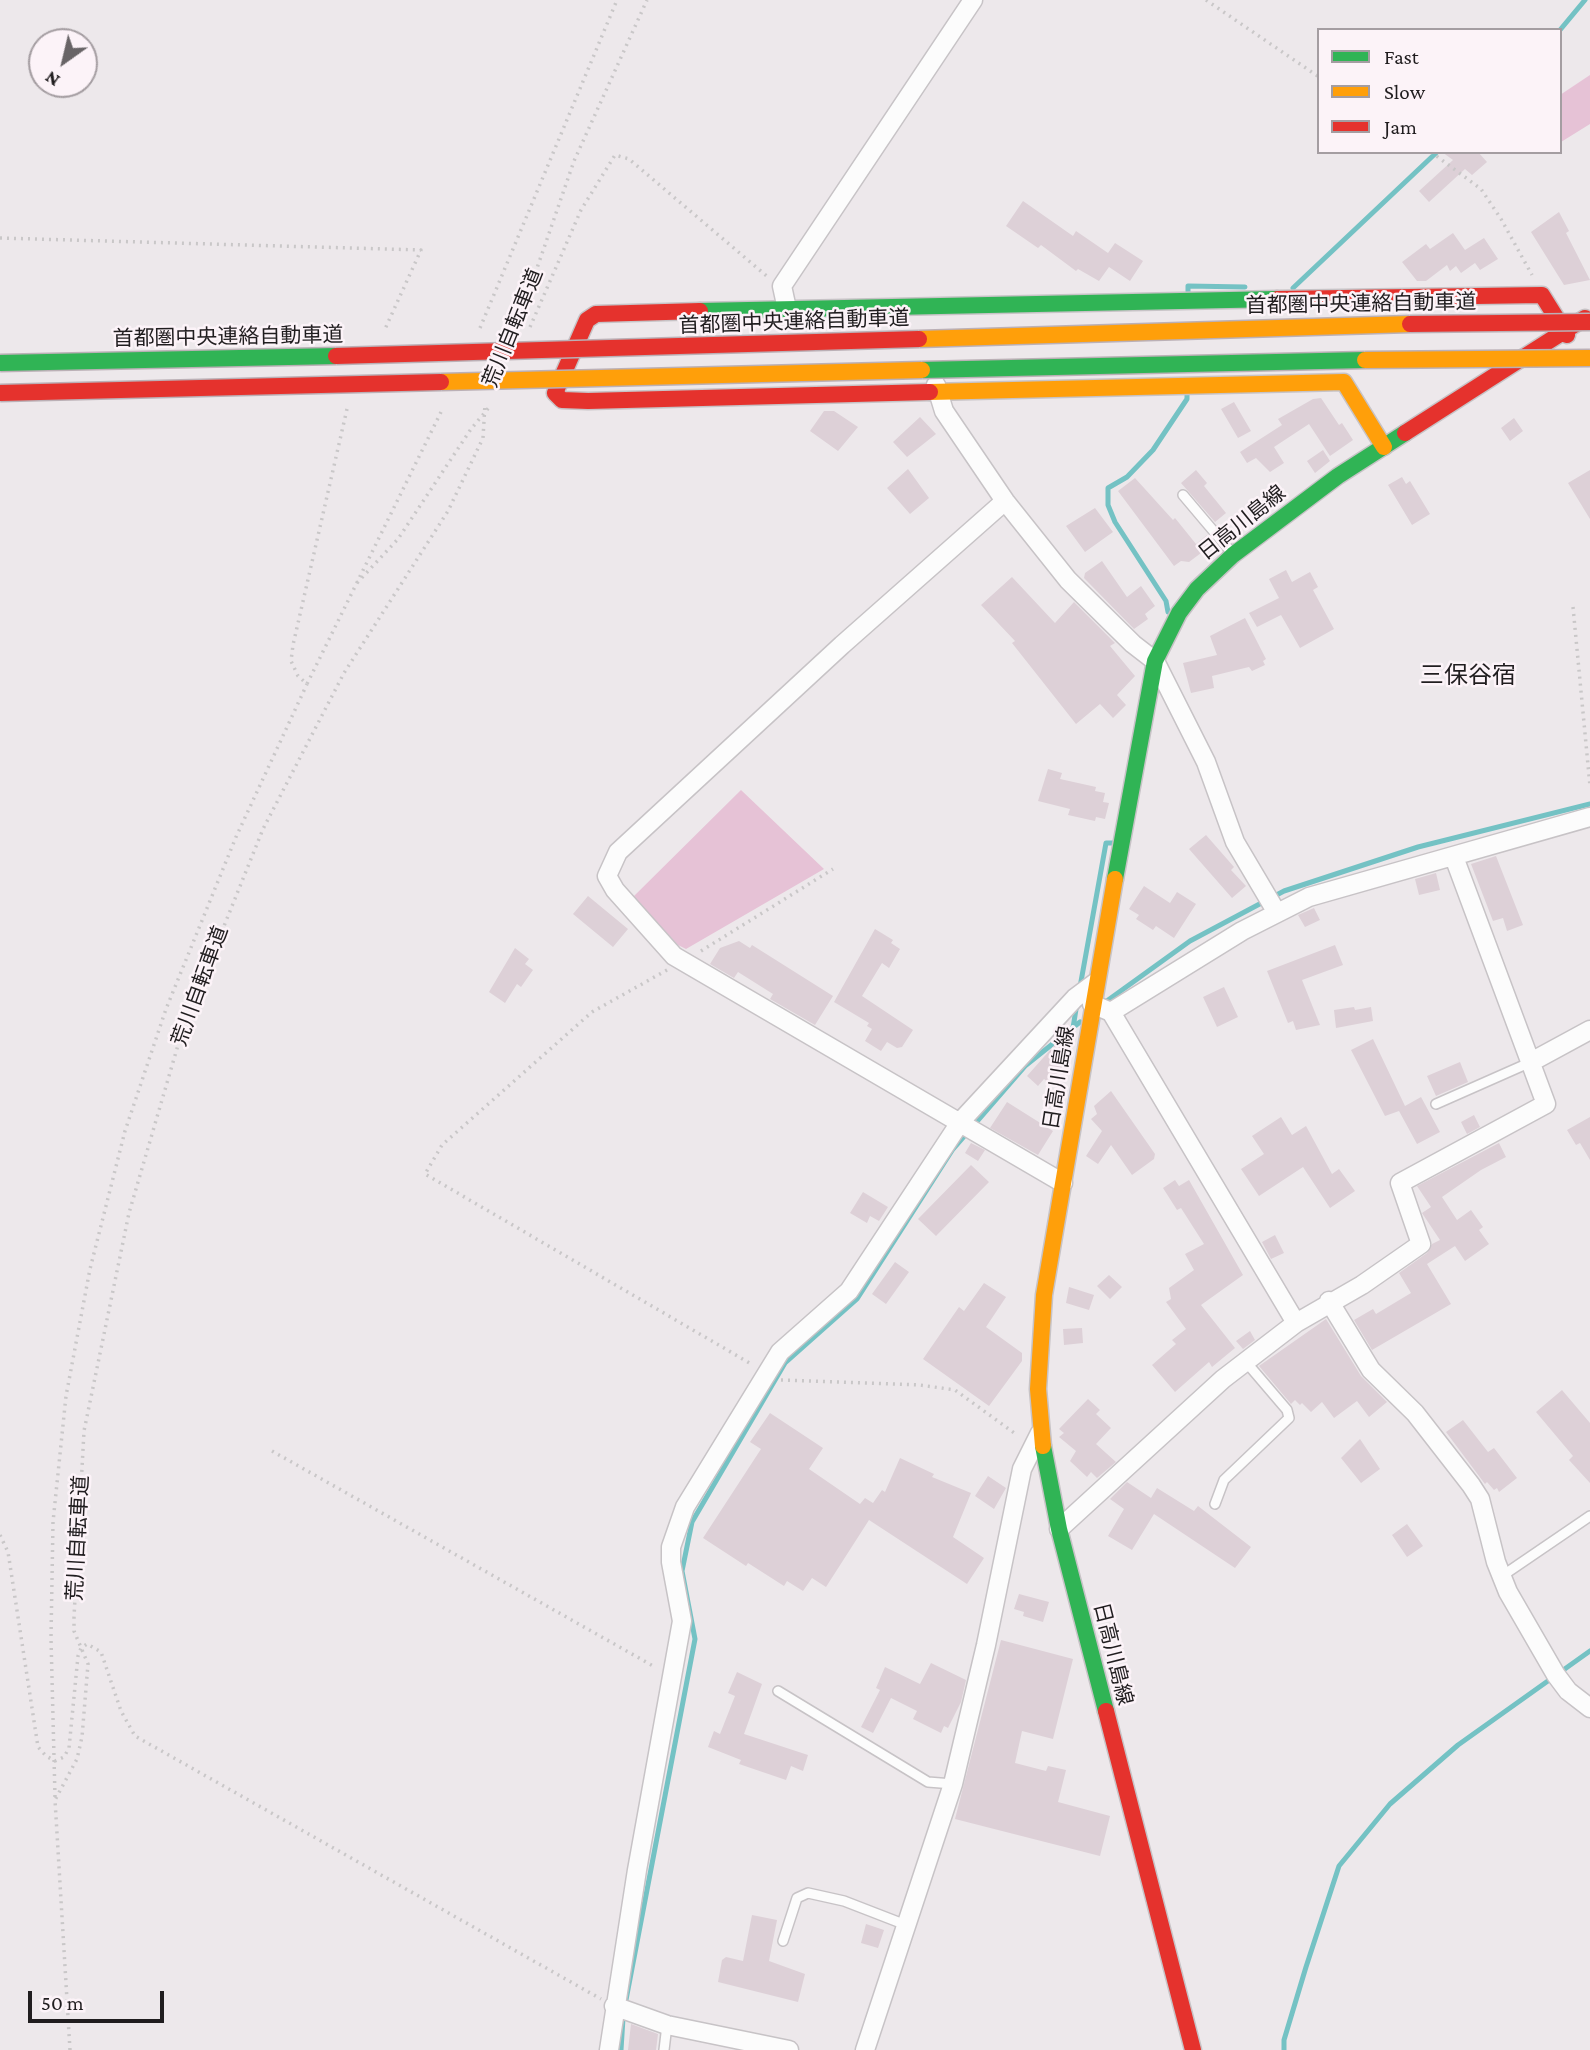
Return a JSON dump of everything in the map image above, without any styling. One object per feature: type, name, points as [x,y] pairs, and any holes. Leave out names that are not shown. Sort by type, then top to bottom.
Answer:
[{"type":"main road","points":[[1384,447],[1344,382],[587,401],[562,400],[555,393],[587,320],[596,314],[933,305],[1542,295],[1565,332],[1590,364]]},
{"type":"main road","name":"日高川島線","points":[[1193,2050],[1037,1440],[1039,1339],[1092,1004],[1155,661],[1166,636],[1191,597],[1233,555],[1288,511],[1590,315]]},
{"type":"main road","name":"首都圏中央連絡自動車道","points":[[0,363],[628,349],[1304,325],[1590,322]]},
{"type":"main road","points":[[0,393],[1299,360],[1590,358]]},
{"type":"street","points":[[788,309],[782,286],[974,0]]},
{"type":"street","points":[[1342,299],[1344,382]]},
{"type":"street","points":[[1192,302],[1192,386]]},
{"type":"street","points":[[933,305],[937,392],[944,411],[1006,502],[1068,580],[1133,644],[1155,661],[1206,762],[1235,842],[1277,913]]},
{"type":"street","points":[[1006,502],[842,645],[618,852],[607,876],[615,890],[674,956],[961,1121],[1063,1183]]},
{"type":"street","points":[[1111,1012],[1277,913],[1320,893],[1590,817]]},
{"type":"street","points":[[1059,1529],[1129,1467],[1192,1404],[1296,1323],[1329,1301],[1362,1285],[1421,1244],[1400,1183],[1546,1104],[1454,857]]},
{"type":"street","points":[[609,2050],[614,2006],[682,1621],[671,1562],[676,1531],[685,1507],[765,1372],[780,1352],[849,1291],[961,1121],[1075,998],[1096,983]]},
{"type":"street","points":[[1092,1004],[1111,1012],[1296,1323]]},
{"type":"street","points":[[1531,1062],[1590,1030]]},
{"type":"street","points":[[1329,1301],[1371,1370],[1415,1413],[1480,1499],[1502,1576],[1556,1675],[1568,1691],[1590,1708]]},
{"type":"street","points":[[865,2050],[953,1784],[986,1645],[1021,1469],[1037,1440]]},
{"type":"street","points":[[614,2006],[667,2025],[789,2050]]},
{"type":"lane","points":[[1183,495],[1233,555]]},
{"type":"lane","points":[[1436,1104],[1531,1062]]},
{"type":"lane","points":[[1215,1504],[1224,1480],[1289,1418],[1287,1410],[1246,1362]]},
{"type":"lane","points":[[1502,1576],[1590,1516]]},
{"type":"lane","points":[[778,1691],[928,1782],[953,1784]]},
{"type":"lane","points":[[783,1941],[791,1909],[797,1898],[808,1893],[844,1901],[906,1925]]},
{"type":"lane","points":[[664,2050],[667,2025]]},
{"type":"path","points":[[475,338],[617,0]]},
{"type":"path","name":"荒川自転車道","points":[[513,336],[574,161],[647,0]]},
{"type":"path","points":[[1206,0],[1317,75]]},
{"type":"path","points":[[1434,154],[1481,189],[1501,219],[1542,295]]},
{"type":"path","name":"荒川自転車道","points":[[70,2050],[55,1800],[81,1746],[88,1664],[74,1631],[74,1617],[84,1432],[129,1213],[168,1074],[214,945],[273,806],[344,673],[448,511],[483,438],[486,394]]},
{"type":"path","points":[[353,587],[444,406]]},
{"type":"path","points":[[1573,607],[1590,786]]},
{"type":"path","points":[[55,1800],[51,1565],[57,1472],[73,1354],[93,1257],[135,1098],[170,996],[236,837],[307,684]]},
{"type":"path","points":[[832,869],[683,961],[592,1012],[442,1145],[425,1174],[784,1382],[920,1385],[955,1390],[1037,1440]]},
{"type":"path","points":[[272,1451],[659,1669],[674,1673]]},
{"type":"path","points":[[0,1535],[8,1552],[38,1747],[55,1761]]},
{"type":"path","points":[[55,1761],[64,1757],[69,1748],[81,1648],[88,1644],[101,1652],[121,1711],[135,1736],[614,2006]]},
{"type":"shaded area","points":[[1590,75],[1590,124],[1562,141],[1562,94]]},
{"type":"shaded area","points":[[741,790],[824,869],[686,949],[678,945],[633,897]]},
{"type":"building","points":[[1445,154],[1480,154],[1487,162],[1472,175],[1465,169],[1429,202],[1419,191],[1453,160]]},
{"type":"building","points":[[1023,201],[1073,236],[1076,231],[1108,253],[1115,243],[1143,261],[1130,281],[1109,267],[1099,281],[1078,269],[1076,271],[1041,245],[1038,248],[1006,226]]},
{"type":"building","points":[[1559,212],[1569,231],[1566,233],[1590,280],[1564,285],[1531,232]]},
{"type":"building","points":[[1453,233],[1465,250],[1484,238],[1498,259],[1480,270],[1475,263],[1461,273],[1456,266],[1450,271],[1447,265],[1426,281],[1417,281],[1402,262],[1426,244],[1430,249]]},
{"type":"building","points":[[1321,398],[1353,440],[1330,456],[1309,424],[1274,447],[1284,463],[1270,472],[1256,458],[1247,463],[1240,452],[1282,425],[1278,419],[1313,399]]},
{"type":"building","points":[[1234,402],[1251,431],[1238,438],[1221,409]]},
{"type":"building","points":[[824,411],[834,411],[858,427],[838,451],[810,431]]},
{"type":"building","points":[[920,417],[936,434],[907,457],[893,442]]},
{"type":"building","points":[[1514,418],[1523,431],[1510,441],[1501,428]]},
{"type":"building","points":[[1323,450],[1330,461],[1315,473],[1307,461]]},
{"type":"building","points":[[908,469],[929,498],[910,514],[887,488]]},
{"type":"building","points":[[1196,470],[1207,483],[1204,486],[1226,513],[1215,522],[1181,483]]},
{"type":"building","points":[[1590,470],[1590,519],[1568,483]]},
{"type":"building","points":[[1402,477],[1406,484],[1410,481],[1430,514],[1412,525],[1388,485]]},
{"type":"building","points":[[1135,478],[1173,520],[1175,518],[1196,544],[1207,535],[1216,546],[1203,556],[1201,553],[1189,562],[1181,561],[1174,566],[1118,491]]},
{"type":"building","points":[[1095,508],[1113,532],[1085,552],[1066,526]]},
{"type":"building","points":[[1102,561],[1127,597],[1141,586],[1155,606],[1145,614],[1148,619],[1134,629],[1084,578],[1085,573]]},
{"type":"building","points":[[1286,570],[1292,582],[1310,572],[1318,587],[1313,590],[1334,629],[1300,648],[1281,615],[1257,627],[1249,613],[1279,598],[1269,579]]},
{"type":"building","points":[[1012,577],[1055,623],[1074,602],[1115,643],[1110,646],[1135,676],[1117,695],[1126,705],[1113,718],[1100,704],[1076,724],[1012,643],[1015,641],[981,605]]},
{"type":"building","points":[[1245,618],[1266,659],[1263,661],[1265,665],[1252,671],[1249,667],[1212,676],[1214,688],[1191,693],[1183,663],[1217,655],[1210,636]]},
{"type":"building","points":[[1048,769],[1062,773],[1060,779],[1096,787],[1095,791],[1105,793],[1103,802],[1109,803],[1105,819],[1096,817],[1095,821],[1068,815],[1070,809],[1038,801]]},
{"type":"building","points":[[1206,835],[1234,867],[1231,870],[1246,886],[1232,898],[1189,849]]},
{"type":"building","points":[[1496,856],[1523,925],[1507,931],[1503,918],[1493,921],[1471,864]]},
{"type":"building","points":[[1436,873],[1440,890],[1419,895],[1415,879]]},
{"type":"building","points":[[1144,886],[1170,903],[1177,892],[1196,904],[1174,938],[1156,926],[1153,930],[1136,919],[1139,915],[1129,909]]},
{"type":"building","points":[[588,896],[628,929],[613,947],[573,914]]},
{"type":"building","points":[[1314,908],[1320,920],[1305,927],[1298,915]]},
{"type":"building","points":[[875,929],[893,940],[891,943],[900,949],[889,968],[882,963],[862,996],[913,1030],[902,1047],[897,1048],[887,1042],[881,1051],[865,1041],[872,1029],[867,1026],[869,1023],[834,1002]]},
{"type":"building","points":[[739,941],[750,948],[752,945],[833,996],[815,1025],[770,999],[773,994],[738,972],[734,978],[710,964],[720,948]]},
{"type":"building","points":[[1335,945],[1343,965],[1302,980],[1320,1025],[1296,1030],[1293,1021],[1288,1023],[1267,971]]},
{"type":"building","points":[[515,948],[529,959],[525,964],[533,970],[521,987],[517,984],[505,1003],[489,992]]},
{"type":"building","points":[[1224,987],[1238,1017],[1217,1027],[1203,997]]},
{"type":"building","points":[[1354,1007],[1355,1010],[1371,1007],[1373,1021],[1336,1028],[1334,1010]]},
{"type":"building","points":[[1373,1039],[1405,1106],[1421,1097],[1440,1132],[1417,1144],[1399,1111],[1385,1116],[1351,1050]]},
{"type":"building","points":[[1058,1041],[1069,1051],[1063,1061],[1066,1064],[1049,1083],[1044,1079],[1038,1086],[1027,1076]]},
{"type":"building","points":[[1460,1062],[1468,1082],[1436,1096],[1427,1076]]},
{"type":"building","points":[[1111,1091],[1155,1154],[1154,1159],[1132,1175],[1111,1145],[1098,1164],[1086,1156],[1102,1131],[1091,1119],[1097,1114],[1094,1106]]},
{"type":"building","points":[[1007,1102],[1053,1131],[1038,1155],[990,1128]]},
{"type":"building","points":[[1474,1115],[1480,1127],[1467,1134],[1461,1122]]},
{"type":"building","points":[[1281,1117],[1292,1135],[1306,1126],[1332,1174],[1339,1169],[1355,1191],[1330,1208],[1303,1167],[1259,1196],[1241,1169],[1264,1154],[1252,1136]]},
{"type":"building","points":[[1590,1117],[1590,1160],[1580,1143],[1576,1145],[1567,1130]]},
{"type":"building","points":[[971,1143],[985,1150],[978,1161],[965,1153]]},
{"type":"building","points":[[1499,1143],[1506,1157],[1481,1170],[1442,1197],[1457,1220],[1471,1210],[1483,1227],[1479,1230],[1489,1244],[1465,1261],[1455,1246],[1427,1264],[1451,1304],[1372,1350],[1354,1320],[1373,1309],[1376,1314],[1411,1293],[1399,1273],[1440,1240],[1422,1213],[1431,1207],[1417,1186]]},
{"type":"building","points":[[971,1165],[989,1182],[936,1236],[918,1219]]},
{"type":"building","points":[[1175,1180],[1179,1186],[1189,1180],[1243,1275],[1201,1305],[1235,1348],[1212,1367],[1209,1362],[1175,1392],[1152,1365],[1176,1344],[1172,1340],[1186,1329],[1166,1302],[1171,1299],[1169,1288],[1194,1270],[1185,1254],[1204,1244],[1181,1208],[1177,1210],[1163,1188]]},
{"type":"building","points":[[863,1192],[888,1207],[879,1221],[870,1216],[867,1223],[850,1213]]},
{"type":"building","points":[[1275,1235],[1284,1253],[1271,1259],[1262,1242]]},
{"type":"building","points":[[895,1262],[909,1272],[886,1304],[872,1294]]},
{"type":"building","points":[[1109,1275],[1122,1287],[1110,1299],[1097,1286]]},
{"type":"building","points":[[984,1283],[1006,1297],[986,1327],[1022,1353],[1022,1361],[989,1406],[923,1359],[959,1307],[964,1311]]},
{"type":"building","points":[[1069,1287],[1094,1295],[1089,1310],[1066,1303]]},
{"type":"building","points":[[1326,1319],[1361,1376],[1387,1402],[1369,1417],[1357,1401],[1334,1418],[1322,1402],[1311,1412],[1295,1400],[1291,1404],[1259,1366]]},
{"type":"building","points":[[1082,1328],[1083,1343],[1064,1345],[1063,1329]]},
{"type":"building","points":[[1250,1331],[1255,1340],[1243,1349],[1236,1341]]},
{"type":"building","points":[[1562,1390],[1590,1423],[1590,1483],[1569,1460],[1573,1456],[1536,1412]]},
{"type":"building","points":[[1088,1399],[1100,1410],[1096,1414],[1111,1428],[1096,1444],[1116,1462],[1097,1478],[1091,1472],[1087,1477],[1070,1461],[1076,1451],[1059,1437],[1064,1433],[1059,1429]]},
{"type":"building","points":[[770,1413],[823,1448],[809,1469],[860,1504],[865,1498],[873,1503],[882,1490],[885,1492],[900,1458],[934,1474],[932,1477],[971,1493],[953,1537],[984,1558],[967,1584],[869,1520],[826,1587],[812,1578],[803,1591],[787,1581],[784,1586],[748,1563],[746,1566],[703,1538],[761,1449],[750,1442]]},
{"type":"building","points":[[1463,1420],[1488,1452],[1494,1448],[1517,1478],[1499,1492],[1487,1482],[1485,1484],[1446,1432]]},
{"type":"building","points":[[1360,1439],[1380,1469],[1361,1483],[1341,1458]]},
{"type":"building","points":[[988,1476],[1006,1488],[994,1509],[975,1496]]},
{"type":"building","points":[[1127,1482],[1151,1498],[1157,1488],[1194,1511],[1198,1506],[1251,1547],[1235,1568],[1154,1514],[1132,1550],[1108,1536],[1124,1509],[1110,1499]]},
{"type":"building","points":[[1407,1524],[1423,1546],[1407,1557],[1392,1535]]},
{"type":"building","points":[[1019,1594],[1049,1602],[1043,1622],[1023,1616],[1024,1612],[1014,1609]]},
{"type":"building","points":[[1001,1640],[1073,1659],[1053,1739],[1022,1731],[1015,1763],[1046,1771],[1048,1766],[1066,1770],[1058,1802],[1110,1816],[1100,1856],[955,1819]]},
{"type":"building","points":[[931,1663],[966,1680],[961,1702],[948,1728],[944,1726],[941,1733],[913,1719],[917,1711],[891,1698],[873,1733],[861,1727],[880,1690],[876,1688],[885,1667],[920,1684]]},
{"type":"building","points":[[737,1672],[762,1684],[744,1734],[808,1755],[803,1771],[791,1766],[786,1780],[739,1764],[741,1760],[708,1747],[714,1731],[720,1734],[735,1696],[728,1693]]},
{"type":"building","points":[[752,1915],[777,1920],[769,1961],[805,1974],[798,2002],[718,1982],[722,1960],[726,1957],[743,1961]]},
{"type":"building","points":[[866,1924],[884,1930],[878,1948],[861,1943]]},
{"type":"building","points":[[631,2024],[658,2034],[656,2050],[628,2050]]},
{"type":"waterway","points":[[1562,28],[1585,0]]},
{"type":"waterway","points":[[1293,288],[1435,154]]},
{"type":"waterway","points":[[1188,293],[1188,286],[1245,287]]},
{"type":"waterway","points":[[1168,612],[1166,601],[1115,522],[1108,505],[1108,488],[1127,477],[1153,450],[1187,399],[1187,394]]},
{"type":"waterway","points":[[1104,1003],[1190,941],[1284,891],[1418,847],[1590,804]]},
{"type":"waterway","points":[[1080,987],[1106,843],[1114,843]]},
{"type":"waterway","points":[[1073,1028],[1077,1003]]},
{"type":"waterway","points":[[625,2005],[695,1639],[682,1571],[692,1522],[785,1363],[857,1299],[953,1149],[1025,1066],[1080,1022]]},
{"type":"waterway","points":[[1284,2050],[1284,2040],[1339,1866],[1390,1804],[1458,1745],[1590,1651]]},
{"type":"waterway","points":[[621,2050],[623,2018]]},
{"type":"traffic: fast","points":[[700,311],[1277,299]]},
{"type":"traffic: fast","points":[[0,363],[336,356]]},
{"type":"traffic: fast","points":[[922,370],[1365,360]]},
{"type":"traffic: fast","points":[[1115,879],[1155,661],[1179,613],[1197,589],[1233,555],[1338,476],[1405,433]]},
{"type":"traffic: fast","points":[[1043,1446],[1059,1529],[1106,1711]]},
{"type":"traffic: slow","points":[[919,339],[1410,324]]},
{"type":"traffic: slow","points":[[1365,360],[1590,358]]},
{"type":"traffic: slow","points":[[441,382],[922,370]]},
{"type":"traffic: slow","points":[[930,392],[1344,382],[1384,447]]},
{"type":"traffic: slow","points":[[1043,1446],[1038,1389],[1044,1295],[1115,879]]},
{"type":"traffic: jam","points":[[1277,299],[1542,295],[1567,335]]},
{"type":"traffic: jam","points":[[700,311],[596,314],[587,320],[555,393],[562,400],[588,401],[930,392]]},
{"type":"traffic: jam","points":[[1405,433],[1585,318]]},
{"type":"traffic: jam","points":[[1410,324],[1590,322]]},
{"type":"traffic: jam","points":[[336,356],[919,339]]},
{"type":"traffic: jam","points":[[0,393],[441,382]]},
{"type":"traffic: jam","points":[[1106,1711],[1193,2050]]},
{"type":"district","name":"三保谷宿","points":[[1468,676]]}]
